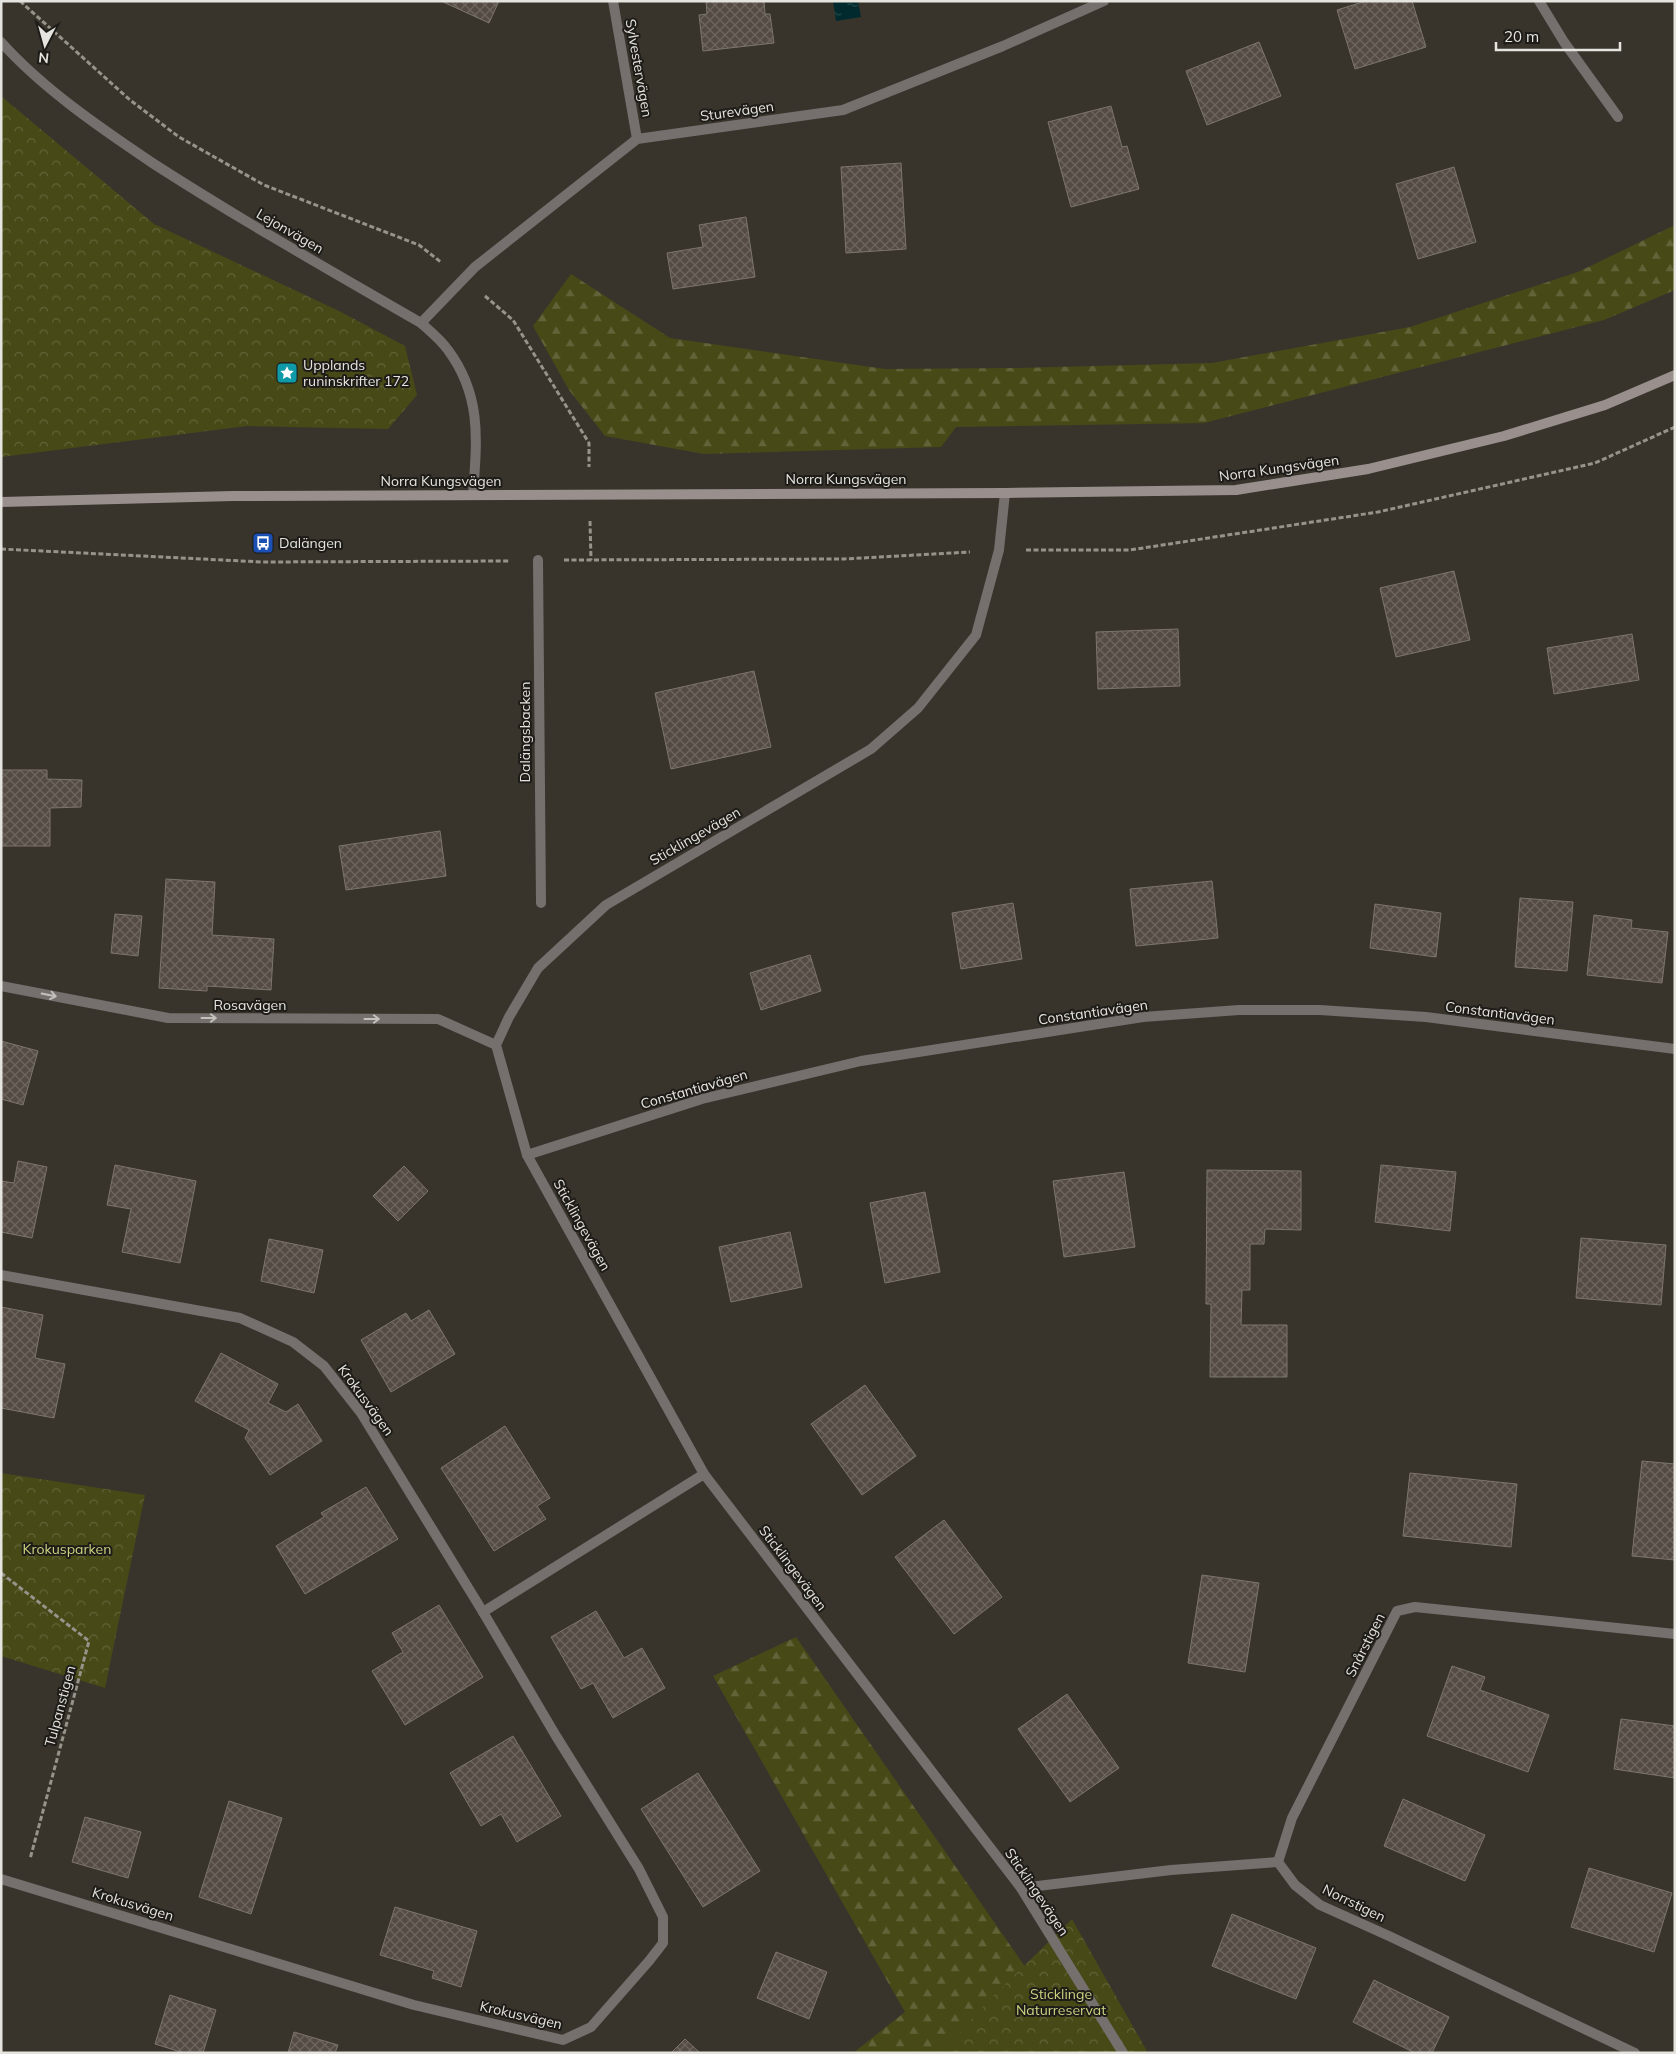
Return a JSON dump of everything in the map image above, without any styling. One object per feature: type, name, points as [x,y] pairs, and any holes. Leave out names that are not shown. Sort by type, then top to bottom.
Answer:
[{"type":"main road","name":"Norra Kungsvägen","points":[[1,502],[233,496],[1005,493],[1236,490],[1368,469],[1504,436],[1605,405],[1675,375]]},
{"type":"street","name":"Sylvestervägen","points":[[613,1],[637,138]]},
{"type":"street","name":"Sturevägen","points":[[637,138],[843,110],[1003,46],[1104,1]]},
{"type":"street","points":[[1539,1],[1564,42],[1618,117]]},
{"type":"street","name":"Lejonvägen","points":[[1,42],[68,104],[128,147],[214,203],[421,322],[447,348],[464,374],[474,404],[477,443],[473,494]]},
{"type":"street","points":[[421,322],[464,278],[637,138]]},
{"type":"street","name":"Sticklingevägen","points":[[1005,493],[998,550],[976,635],[918,708],[871,750],[606,905],[538,968],[508,1017],[496,1045],[527,1155],[704,1474],[1021,1888],[1123,2053]]},
{"type":"street","name":"Dalängsbacken","points":[[538,560],[541,903]]},
{"type":"street","name":"Rosavägen","points":[[1,986],[168,1018],[438,1019],[496,1045]]},
{"type":"street","name":"Constantiavägen","points":[[527,1155],[702,1099],[861,1061],[1153,1017],[1239,1010],[1320,1010],[1426,1017],[1675,1049]]},
{"type":"street","name":"Krokusvägen","points":[[1,1275],[240,1318],[293,1342],[324,1366],[361,1413],[484,1612],[556,1736],[639,1869],[663,1917],[663,1943],[591,2028],[563,2040],[414,2005],[1,1879]]},
{"type":"street","points":[[484,1612],[704,1474]]},
{"type":"street","name":"Snårstigen","points":[[1278,1862],[1292,1818],[1397,1611],[1415,1607],[1675,1634]]},
{"type":"street","points":[[1021,1888],[1171,1870],[1278,1862]]},
{"type":"street","name":"Norrstigen","points":[[1278,1862],[1295,1885],[1320,1905],[1635,2053]]},
{"type":"path","points":[[20,1],[130,100],[179,137],[264,185],[419,245],[464,278],[513,320],[589,443],[588,495],[591,560]]},
{"type":"path","points":[[1,549],[261,562],[844,559],[998,550],[1130,550],[1378,512],[1595,463],[1675,428]]},
{"type":"path","name":"Tulpanstigen","points":[[1,1573],[89,1641],[23,1885]]},
{"type":"green space","points":[[1,96],[154,224],[339,311],[405,346],[417,395],[388,429],[247,426],[1,457]]},
{"type":"green space","points":[[1675,225],[1675,290],[1604,320],[1204,423],[956,427],[941,447],[704,454],[605,436],[569,390],[533,326],[571,274],[670,338],[885,369],[1212,363],[1410,327],[1578,272]]},
{"type":"green space","name":"Krokusparken","points":[[1,1473],[145,1495],[105,1688],[1,1656]]},
{"type":"green space","points":[[796,1637],[1085,2053],[853,2053],[905,2012],[713,1676]]},
{"type":"green space","name":"Sticklinge Naturreservat","points":[[1072,1919],[1148,2053],[941,2053],[989,2000]]},
{"type":"water","points":[[833,1],[858,1],[861,17],[836,21]]},
{"type":"building","points":[[441,1],[499,1],[489,23]]},
{"type":"building","points":[[706,1],[764,1],[765,14],[770,14],[774,43],[703,51],[699,15],[707,14]]},
{"type":"building","points":[[1366,1],[1412,1],[1426,47],[1355,69],[1337,10]]},
{"type":"building","points":[[1259,42],[1281,96],[1207,125],[1186,71]]},
{"type":"building","points":[[1111,106],[1122,147],[1127,146],[1139,189],[1071,207],[1048,122]]},
{"type":"building","points":[[901,163],[906,249],[846,253],[841,167]]},
{"type":"building","points":[[1454,167],[1476,242],[1418,259],[1396,184]]},
{"type":"building","points":[[746,217],[755,277],[673,289],[667,253],[703,247],[699,225]]},
{"type":"building","points":[[1454,571],[1470,640],[1396,657],[1380,588]]},
{"type":"building","points":[[1178,629],[1180,686],[1098,689],[1096,632]]},
{"type":"building","points":[[1632,634],[1639,680],[1554,694],[1547,648]]},
{"type":"building","points":[[754,671],[771,747],[671,769],[655,693]]},
{"type":"building","points":[[1,770],[47,770],[47,779],[82,780],[81,807],[50,808],[50,846],[1,846]]},
{"type":"building","points":[[440,831],[446,876],[346,890],[339,846]]},
{"type":"building","points":[[166,879],[215,882],[212,935],[274,939],[271,990],[207,986],[207,991],[159,988]]},
{"type":"building","points":[[1212,881],[1218,938],[1136,946],[1130,889]]},
{"type":"building","points":[[1520,898],[1573,902],[1567,971],[1515,967]]},
{"type":"building","points":[[1013,903],[1022,959],[961,969],[952,913]]},
{"type":"building","points":[[1375,904],[1441,913],[1436,957],[1370,948]]},
{"type":"building","points":[[115,914],[142,916],[138,956],[111,953]]},
{"type":"building","points":[[1594,915],[1632,920],[1631,928],[1668,932],[1662,983],[1587,975]]},
{"type":"building","points":[[810,955],[821,991],[761,1010],[750,973]]},
{"type":"building","points":[[1,1041],[38,1051],[23,1105],[1,1099]]},
{"type":"building","points":[[18,1161],[47,1167],[32,1238],[1,1232],[1,1181],[14,1183]]},
{"type":"building","points":[[115,1165],[196,1181],[180,1263],[122,1252],[131,1209],[107,1205]]},
{"type":"building","points":[[1381,1165],[1456,1172],[1450,1231],[1375,1222]]},
{"type":"building","points":[[404,1166],[428,1191],[398,1221],[373,1196]]},
{"type":"building","points":[[1207,1170],[1301,1171],[1301,1230],[1265,1229],[1264,1244],[1250,1244],[1250,1290],[1242,1290],[1241,1325],[1287,1325],[1287,1377],[1210,1377],[1211,1304],[1206,1304]]},
{"type":"building","points":[[1124,1172],[1135,1247],[1064,1257],[1053,1181]]},
{"type":"building","points":[[925,1192],[940,1272],[885,1283],[870,1203]]},
{"type":"building","points":[[790,1232],[802,1287],[731,1302],[719,1247]]},
{"type":"building","points":[[1581,1238],[1666,1245],[1661,1305],[1576,1298]]},
{"type":"building","points":[[269,1239],[323,1250],[314,1293],[261,1281]]},
{"type":"building","points":[[1,1307],[43,1315],[35,1358],[65,1364],[54,1418],[1,1408]]},
{"type":"building","points":[[429,1310],[455,1354],[391,1392],[361,1340],[406,1313],[411,1321]]},
{"type":"building","points":[[221,1353],[278,1384],[268,1403],[286,1412],[298,1404],[322,1441],[270,1475],[245,1438],[249,1430],[195,1401]]},
{"type":"building","points":[[865,1385],[916,1456],[862,1495],[811,1424]]},
{"type":"building","points":[[505,1426],[550,1498],[537,1506],[546,1519],[494,1551],[441,1468]]},
{"type":"building","points":[[1642,1461],[1675,1464],[1675,1560],[1632,1556]]},
{"type":"building","points":[[1410,1473],[1517,1484],[1511,1547],[1403,1536]]},
{"type":"building","points":[[366,1487],[398,1539],[305,1594],[276,1546],[324,1517],[321,1513]]},
{"type":"building","points":[[944,1520],[1002,1597],[954,1634],[895,1557]]},
{"type":"building","points":[[1202,1575],[1259,1583],[1245,1672],[1188,1663]]},
{"type":"building","points":[[439,1605],[483,1677],[405,1725],[372,1671],[403,1652],[392,1633]]},
{"type":"building","points":[[596,1611],[624,1658],[642,1648],[665,1688],[613,1718],[593,1683],[581,1689],[551,1637]]},
{"type":"building","points":[[1452,1666],[1485,1677],[1480,1690],[1549,1715],[1528,1772],[1427,1736]]},
{"type":"building","points":[[1067,1694],[1119,1768],[1070,1802],[1018,1729]]},
{"type":"building","points":[[1621,1719],[1675,1726],[1675,1778],[1614,1769]]},
{"type":"building","points":[[513,1736],[561,1816],[517,1842],[501,1814],[481,1826],[450,1773]]},
{"type":"building","points":[[698,1773],[760,1871],[703,1907],[641,1809]]},
{"type":"building","points":[[1403,1799],[1485,1835],[1465,1881],[1384,1846]]},
{"type":"building","points":[[229,1801],[282,1818],[251,1914],[199,1897]]},
{"type":"building","points":[[85,1817],[141,1832],[128,1878],[72,1862]]},
{"type":"building","points":[[1589,1868],[1672,1893],[1654,1952],[1571,1927]]},
{"type":"building","points":[[395,1907],[477,1931],[461,1987],[432,1978],[434,1971],[380,1955]]},
{"type":"building","points":[[1232,1914],[1316,1948],[1296,1999],[1212,1966]]},
{"type":"building","points":[[776,1952],[827,1972],[809,2019],[757,1998]]},
{"type":"building","points":[[1374,1980],[1449,2017],[1432,2053],[1415,2053],[1353,2022]]},
{"type":"building","points":[[170,1995],[216,2010],[203,2053],[184,2053],[155,2044]]},
{"type":"building","points":[[294,2032],[338,2045],[335,2053],[288,2053]]},
{"type":"building","points":[[685,2039],[700,2053],[671,2053]]},
{"type":"place","name":"Upplands runinskrifter 172","points":[[287,373]]},
{"type":"place","name":"Dalängen","points":[[263,543]]}]
